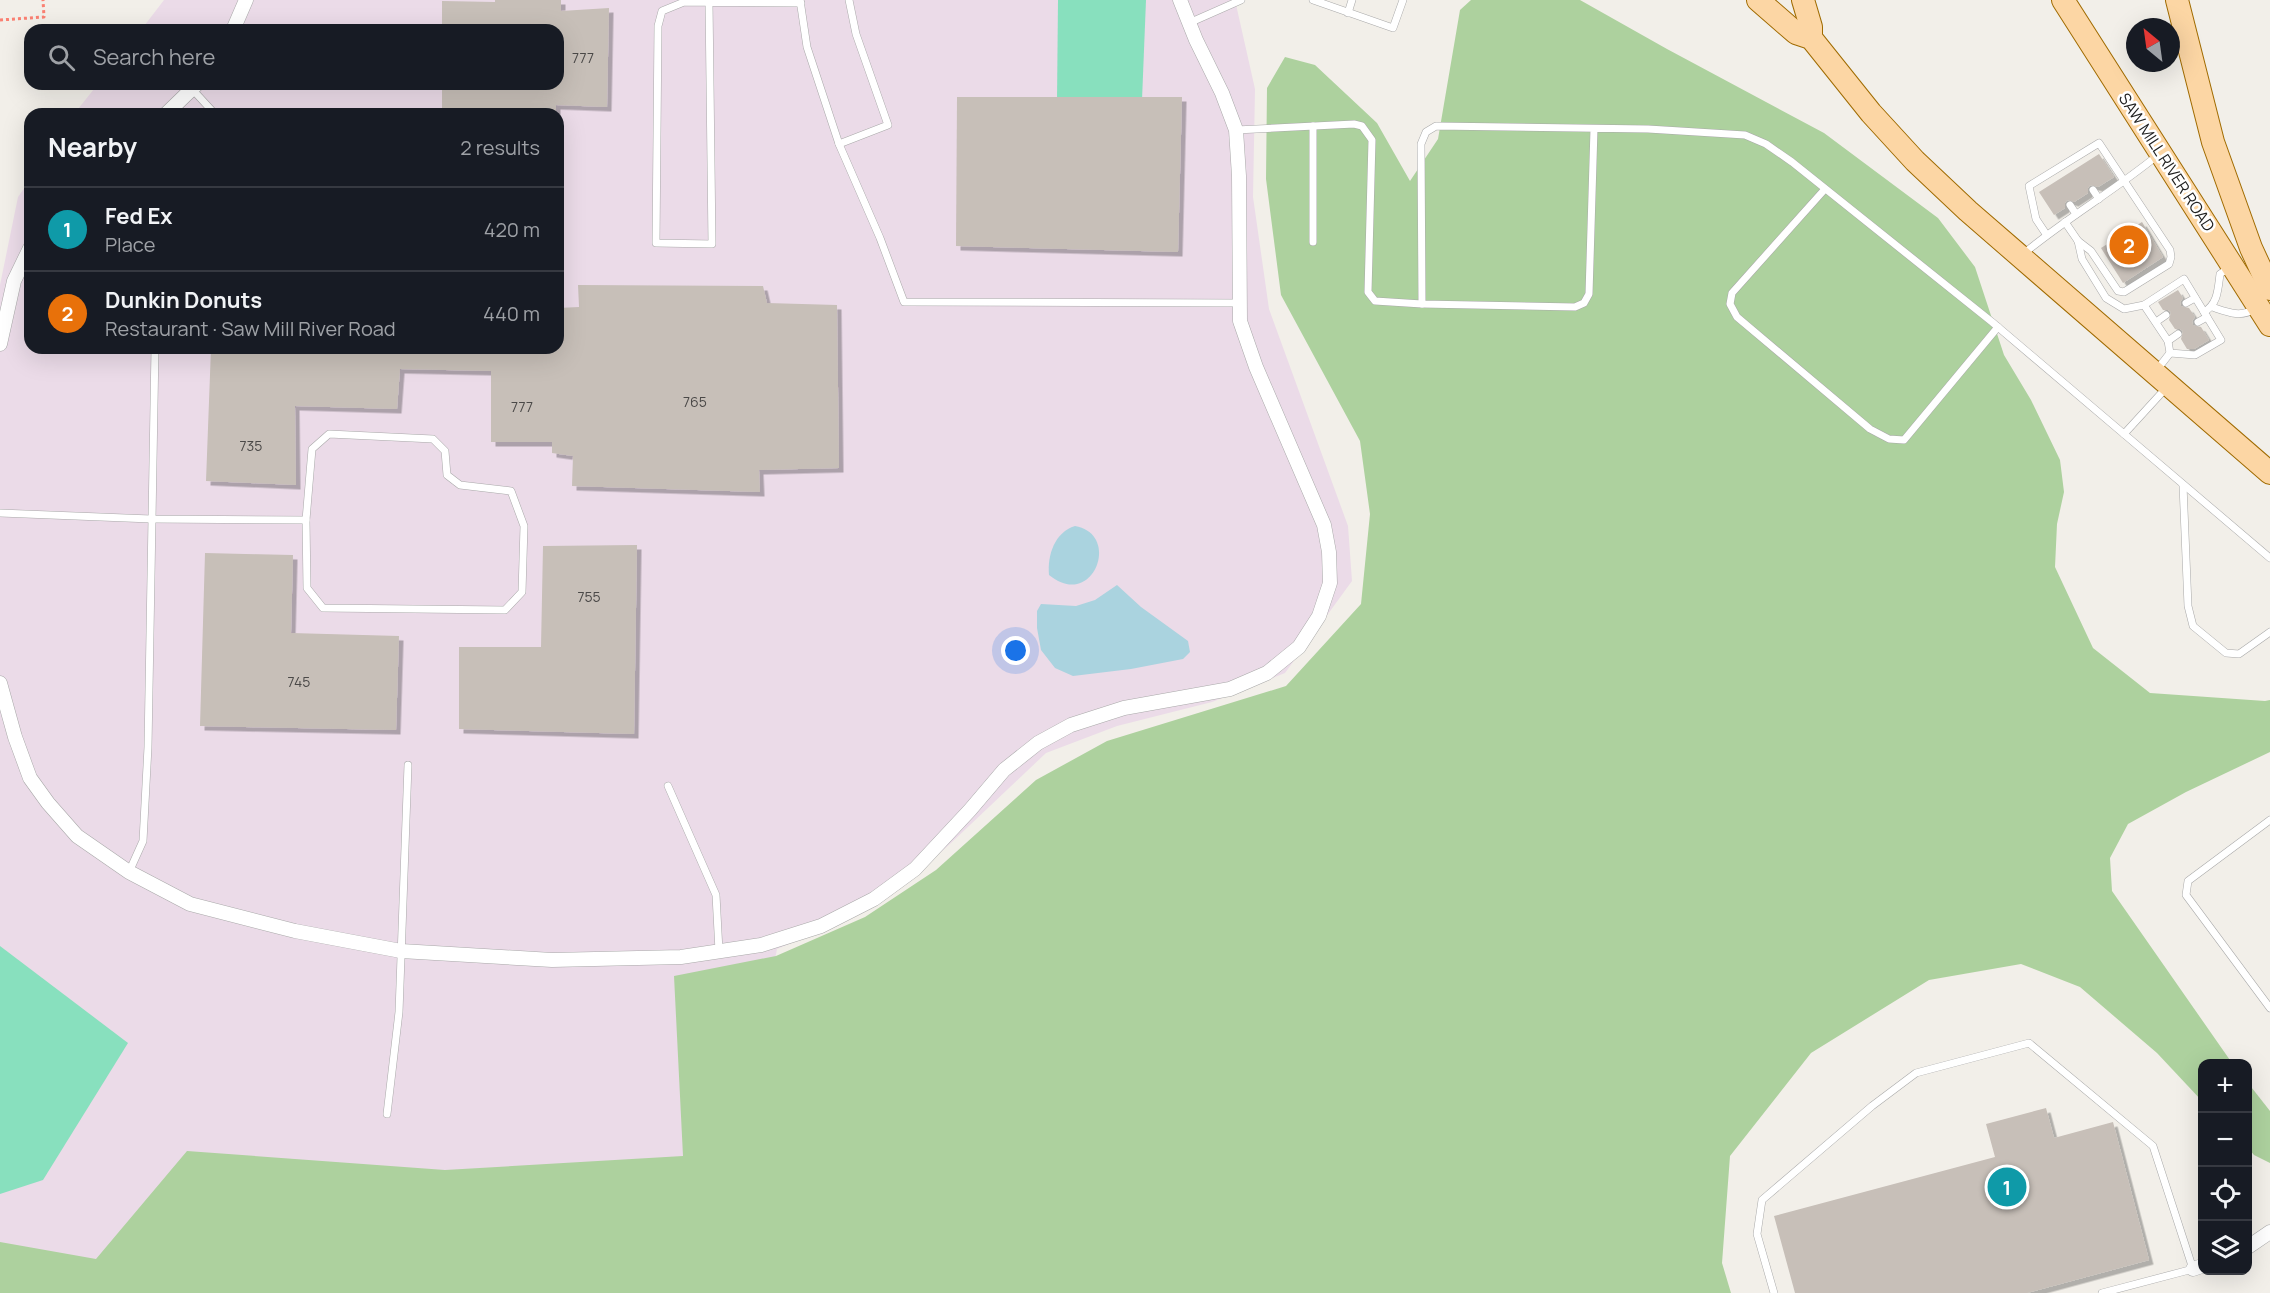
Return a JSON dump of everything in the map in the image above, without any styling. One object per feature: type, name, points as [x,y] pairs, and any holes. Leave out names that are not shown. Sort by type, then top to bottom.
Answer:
[{"type":"main road","points":[[1758,0],[1797,33],[1812,38]]},
{"type":"main road","points":[[1803,0],[1812,38],[1870,113],[1915,161],[1968,212],[2270,473]]},
{"type":"main road","name":"SAW MILL RIVER ROAD","points":[[2063,0],[2232,266],[2266,307]]},
{"type":"main road","points":[[2177,0],[2212,142],[2247,238],[2266,307]]},
{"type":"street","points":[[236,24],[246,0]]},
{"type":"street","points":[[0,683],[15,737],[30,778],[48,803],[77,836],[129,872],[190,904],[295,931],[401,951],[552,960],[681,957],[761,945],[821,926],[874,899],[915,869],[1004,770],[1038,743],[1071,725],[1124,708],[1230,688],[1267,673],[1299,647],[1319,616],[1330,583],[1329,552],[1324,525],[1256,367],[1240,321],[1239,176],[1236,130],[1180,0]]},
{"type":"street","points":[[172,108],[191,90]]},
{"type":"street","points":[[0,344],[2,317],[14,281],[24,260]]},
{"type":"street","points":[[2252,1244],[2270,1232]]},
{"type":"lane","points":[[839,144],[888,125],[856,34],[849,0]]},
{"type":"lane","points":[[1189,23],[1240,0]]},
{"type":"lane","points":[[1313,0],[1393,28],[1403,0]]},
{"type":"lane","points":[[1348,13],[1352,0]]},
{"type":"lane","points":[[709,2],[712,244],[656,243],[658,26],[662,11],[684,2],[709,2],[800,2],[807,47],[839,144],[880,238],[904,302],[1240,303]]},
{"type":"lane","points":[[196,90],[210,108]]},
{"type":"lane","points":[[1236,130],[1354,124],[1362,126],[1372,140],[1368,292],[1375,302],[1575,307],[1584,303],[1589,294],[1593,129]]},
{"type":"lane","points":[[1313,126],[1313,242]]},
{"type":"lane","points":[[1422,304],[1421,144],[1426,132],[1436,126],[1648,129],[1745,135],[1766,144],[1998,327],[2270,558]]},
{"type":"lane","points":[[2046,234],[2036,219],[2029,186],[2099,143],[2170,250],[2169,264],[2124,292],[2118,291],[2091,251],[2078,241],[2065,222]]},
{"type":"lane","points":[[2020,256],[2046,234],[2126,181],[2161,153]]},
{"type":"lane","points":[[2073,159],[2078,167]]},
{"type":"lane","points":[[2049,174],[2055,182]]},
{"type":"lane","points":[[1825,189],[1732,293],[1730,304],[1737,316],[1870,429],[1889,440],[1904,440],[1998,327]]},
{"type":"lane","points":[[2093,190],[2099,199]]},
{"type":"lane","points":[[2070,205],[2076,214]]},
{"type":"lane","points":[[2078,241],[2082,259],[2106,298],[2124,309],[2144,304],[2184,279],[2221,340],[2196,355],[2170,353]]},
{"type":"lane","points":[[2198,322],[2212,307],[2220,274],[2232,266]]},
{"type":"lane","points":[[2186,303],[2195,298]]},
{"type":"lane","points":[[2124,434],[2162,379],[2170,353],[2168,341],[2144,304]]},
{"type":"lane","points":[[2212,307],[2233,314],[2245,315],[2266,307]]},
{"type":"lane","points":[[2156,322],[2166,315]]},
{"type":"lane","points":[[2168,341],[2178,334]]},
{"type":"lane","points":[[129,872],[143,841],[148,747],[155,354]]},
{"type":"lane","points":[[329,434],[433,439],[445,451],[447,475],[460,485],[511,491],[524,526],[522,592],[505,610],[323,608],[307,588],[306,520],[312,449],[329,434]]},
{"type":"lane","points":[[2183,485],[2188,606],[2193,626],[2226,653],[2239,654],[2270,632]]},
{"type":"lane","points":[[0,513],[151,519],[306,520]]},
{"type":"lane","points":[[387,1114],[399,1012],[408,765]]},
{"type":"lane","points":[[668,786],[716,894],[719,951]]},
{"type":"lane","points":[[2270,820],[2188,881],[2186,895],[2270,1007]]},
{"type":"lane","points":[[1774,1293],[1757,1234],[1762,1200],[1872,1106],[1916,1073],[2029,1043],[2153,1146],[2198,1268],[2102,1293]]},
{"type":"path","points":[[0,20],[44,17],[44,0]]},
{"type":"shaded area","points":[[164,0],[1235,0],[1255,89],[1253,197],[1269,309],[1348,526],[1352,581],[1285,673],[1212,702],[1117,726],[1046,753],[892,895],[846,920],[777,949],[712,1293],[0,1269],[0,285],[18,197],[24,188],[24,354],[564,354],[564,108],[79,108],[93,90],[564,90],[564,24],[146,24]]},
{"type":"green space","points":[[1058,0],[1146,0],[1142,100],[1057,101]]},
{"type":"green space","points":[[1471,0],[1580,0],[1824,133],[1938,218],[1975,267],[2004,355],[2031,400],[2060,460],[2064,492],[2057,524],[2055,567],[2093,648],[2150,693],[2270,700],[2270,752],[2186,792],[2128,824],[2110,858],[2112,891],[2229,1059],[2198,1059],[2198,1097],[2157,1053],[2080,987],[2021,964],[1929,980],[1811,1053],[1730,1156],[1722,1263],[1731,1293],[0,1293],[0,1242],[96,1259],[187,1151],[445,1170],[683,1156],[674,976],[776,956],[865,917],[936,870],[1036,780],[1107,741],[1286,686],[1361,604],[1370,514],[1360,441],[1281,295],[1266,179],[1267,88],[1285,57],[1315,65],[1377,123],[1410,181],[1438,139],[1460,10]]},
{"type":"green space","points":[[0,946],[128,1043],[43,1180],[0,1194]]},
{"type":"green space","points":[[2252,1088],[2270,1111],[2270,1163],[2252,1153]]},
{"type":"water","points":[[1075,526],[1089,532],[1097,542],[1099,555],[1096,567],[1089,577],[1078,584],[1065,584],[1049,575],[1049,560],[1057,539],[1062,533]]},
{"type":"water","points":[[1117,585],[1141,607],[1188,641],[1190,652],[1183,659],[1131,669],[1073,676],[1055,668],[1041,650],[1037,611],[1041,604],[1076,606],[1095,600]]},
{"type":"building","points":[[495,0],[561,0],[561,11],[609,8],[607,107],[556,105],[556,108],[442,108],[442,90],[564,90],[564,24],[442,24],[442,1],[495,2]]},
{"type":"building","points":[[957,97],[1182,97],[1178,252],[956,246]]},
{"type":"building","points":[[2099,154],[2114,177],[2098,187],[2090,185],[2088,193],[2074,202],[2067,200],[2065,208],[2054,215],[2039,192]]},
{"type":"building","points":[[2142,222],[2163,257],[2123,283],[2101,248]]},
{"type":"building","points":[[578,285],[763,286],[767,303],[837,305],[839,468],[759,470],[760,492],[572,486],[573,456],[552,453],[552,442],[491,442],[491,371],[400,369],[397,409],[295,406],[296,485],[206,481],[211,354],[564,354],[564,308],[579,307]]},
{"type":"building","points":[[2178,290],[2183,298],[2180,302],[2181,306],[2189,308],[2195,317],[2192,321],[2193,325],[2201,327],[2209,340],[2194,349],[2187,349],[2181,339],[2183,331],[2175,329],[2169,320],[2171,312],[2163,310],[2158,302]]},
{"type":"building","points":[[637,545],[634,734],[459,729],[459,647],[541,647],[543,546]]},
{"type":"building","points":[[205,553],[293,555],[291,633],[399,636],[396,730],[200,726]]},
{"type":"building","points":[[2046,1108],[2054,1138],[2113,1122],[2149,1260],[2027,1293],[1795,1293],[1774,1216],[1995,1157],[1986,1124]]},
{"type":"place","name":"Dunkin Donuts","points":[[2129,245]]},
{"type":"place","name":"Fed Ex","points":[[2007,1187]]}]
